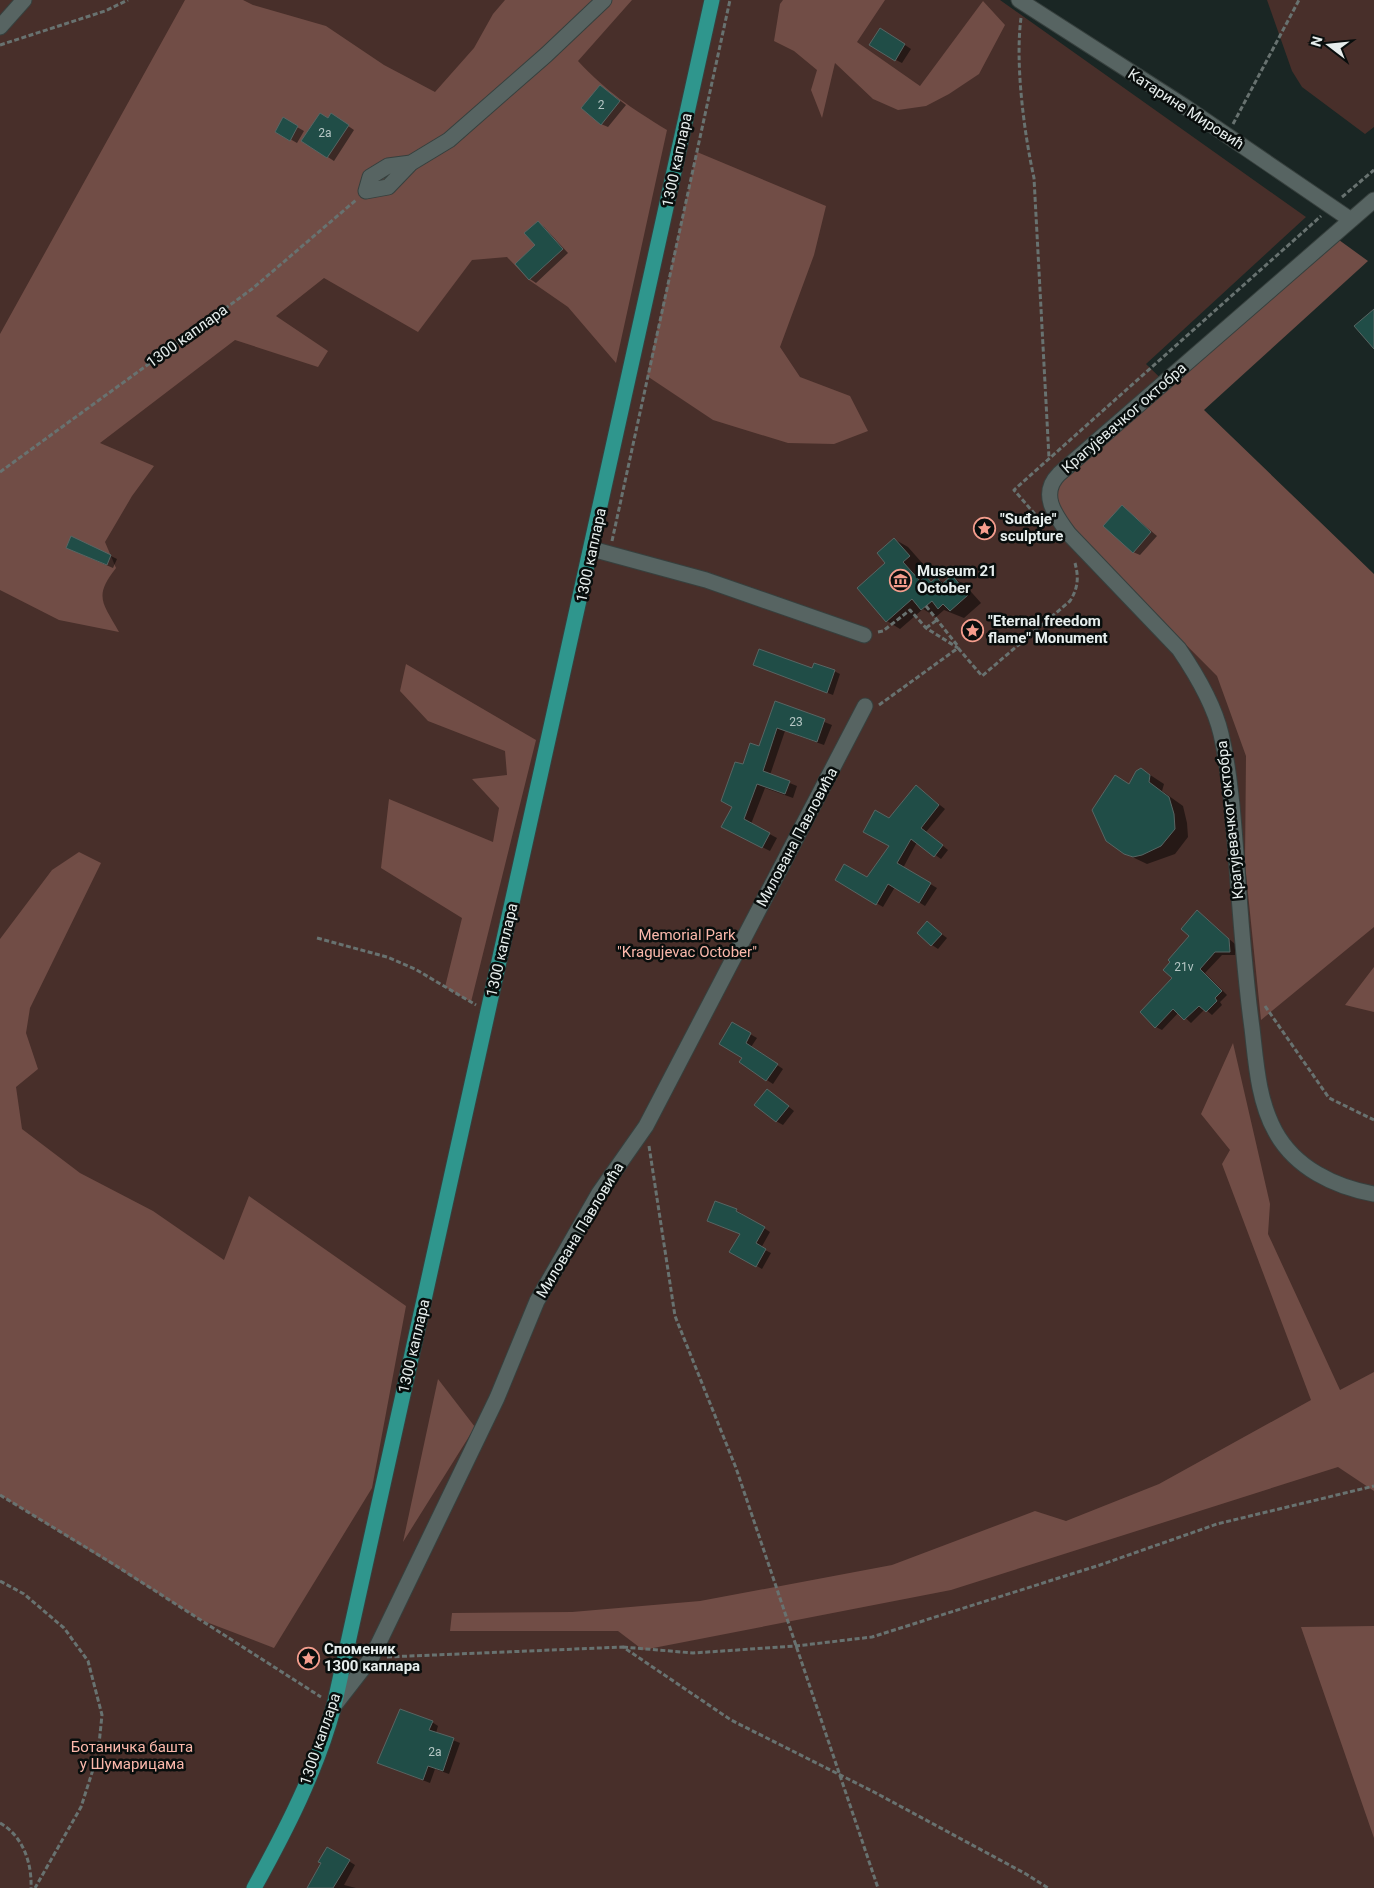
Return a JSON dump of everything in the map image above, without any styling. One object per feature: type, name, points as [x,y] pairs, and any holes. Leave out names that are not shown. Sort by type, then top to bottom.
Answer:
[{"type":"main road","name":"1300 каплара","points":[[254,1888],[275,1849],[314,1766],[334,1706],[592,549],[712,0]]},
{"type":"street","points":[[0,27],[24,0]]},
{"type":"street","points":[[366,191],[388,186],[411,163],[449,140],[546,55],[604,0]]},
{"type":"street","name":"Катарине Мировић","points":[[1021,1],[1227,135],[1351,220]]},
{"type":"street","name":"Крагујевачког октобра","points":[[1374,200],[1052,483],[1049,496],[1051,505],[1068,534],[1179,649],[1208,700],[1221,733],[1232,802],[1246,985],[1261,1094],[1275,1132],[1308,1167],[1337,1184],[1374,1194]]},
{"type":"street","points":[[592,549],[706,580],[864,635]]},
{"type":"street","name":"Милована Павловића","points":[[334,1706],[372,1657],[497,1398],[537,1302],[599,1194],[646,1126],[861,713]]},
{"type":"path","points":[[0,45],[105,11],[128,0]]},
{"type":"path","points":[[609,553],[730,0]]},
{"type":"path","points":[[1227,135],[1299,0]]},
{"type":"path","points":[[1021,1],[1019,38],[1027,145],[1034,178],[1049,458]]},
{"type":"path","points":[[1047,526],[1014,490],[1374,170]]},
{"type":"path","name":"1300 каплара","points":[[0,472],[252,289],[366,191]]},
{"type":"path","points":[[926,606],[982,676],[1070,601],[1077,590],[1078,578],[1076,564],[1072,557]]},
{"type":"path","points":[[864,635],[883,631],[910,610],[926,628],[958,648]]},
{"type":"path","points":[[926,628],[937,620]]},
{"type":"path","points":[[861,713],[958,648]]},
{"type":"path","points":[[316,938],[387,957],[415,969],[488,1014]]},
{"type":"path","points":[[646,1126],[675,1316],[736,1468],[878,1888]]},
{"type":"path","points":[[372,1657],[623,1646],[693,1653],[796,1646],[872,1637],[1100,1565],[1217,1524],[1374,1486]]},
{"type":"path","points":[[0,1495],[110,1562],[334,1706]]},
{"type":"path","points":[[0,1581],[24,1594],[64,1628],[88,1661],[102,1714],[98,1754],[82,1807],[35,1888]]},
{"type":"path","points":[[623,1646],[731,1720],[840,1775],[1026,1874],[1048,1888]]},
{"type":"path","points":[[0,1823],[26,1851],[32,1872],[31,1888]]},
{"type":"green space","name":"Memorial Park \"Kragujevac October\"","points":[[0,0],[1000,0],[1306,217],[1146,364],[1374,585],[1374,1888],[0,1888]]},
{"type":"green space","points":[[1267,0],[1374,0],[1374,127],[1365,134],[1302,87],[1292,71]]},
{"type":"shaded area","points":[[185,0],[243,0],[253,5],[326,26],[384,65],[435,92],[474,48],[493,14],[505,0],[632,0],[578,61],[620,99],[667,130],[616,363],[568,307],[529,280],[507,257],[472,260],[418,332],[324,278],[276,316],[328,351],[318,367],[235,340],[100,443],[154,466],[132,496],[105,542],[116,568],[105,586],[103,600],[119,632],[59,620],[0,590],[0,334]]},
{"type":"shaded area","points":[[783,0],[885,0],[857,42],[920,86],[983,1],[1005,25],[979,74],[949,94],[926,106],[898,110],[873,99],[835,63],[822,118],[811,90],[817,70],[794,51],[774,41],[780,4]]},
{"type":"shaded area","points":[[697,152],[826,206],[814,255],[780,347],[800,377],[850,396],[868,431],[834,444],[788,443],[713,420],[647,376]]},
{"type":"shaded area","points":[[1328,232],[1368,261],[1204,410],[1374,574],[1374,927],[1261,1020],[1245,864],[1246,756],[1217,676],[1065,523],[1053,506],[1062,475]]},
{"type":"shaded area","points":[[406,664],[536,740],[471,1002],[445,987],[462,918],[381,868],[389,799],[493,842],[499,808],[472,779],[507,775],[505,751],[428,721],[400,691]]},
{"type":"shaded area","points":[[79,852],[101,863],[30,1008],[26,1033],[38,1069],[16,1087],[22,1129],[80,1173],[153,1211],[224,1260],[249,1196],[406,1306],[372,1488],[274,1648],[201,1620],[0,1495],[0,939],[52,870]]},
{"type":"shaded area","points":[[1374,967],[1374,1012],[1345,1005]]},
{"type":"shaded area","points":[[1233,1043],[1270,1204],[1268,1234],[1340,1390],[1374,1372],[1374,1491],[1338,1467],[951,1590],[643,1650],[618,1631],[450,1631],[452,1613],[572,1612],[700,1601],[892,1565],[1035,1511],[1066,1521],[1159,1484],[1311,1400],[1222,1164],[1230,1150],[1201,1114]]},
{"type":"shaded area","points":[[438,1379],[475,1427],[403,1542]]},
{"type":"shaded area","points":[[1374,1626],[1374,1838],[1301,1627]]},
{"type":"building","points":[[880,28],[905,44],[895,61],[869,45]]},
{"type":"building","points":[[600,85],[620,101],[601,125],[581,108]]},
{"type":"building","points":[[320,113],[328,118],[331,113],[349,125],[327,158],[301,141]]},
{"type":"building","points":[[283,117],[298,126],[290,141],[275,132]]},
{"type":"building","points":[[538,221],[563,249],[529,280],[515,264],[535,245],[524,233]]},
{"type":"building","points":[[1374,309],[1374,349],[1354,326]]},
{"type":"building","points":[[1122,505],[1151,532],[1133,553],[1103,526]]},
{"type":"building","points":[[71,536],[111,555],[107,565],[66,548]]},
{"type":"building","name":"Museum 21 October","points":[[894,538],[910,556],[903,562],[920,581],[926,576],[931,582],[937,577],[942,584],[952,575],[968,595],[950,611],[943,604],[938,609],[932,601],[921,610],[912,599],[886,622],[857,588],[885,563],[877,553]]},
{"type":"building","points":[[759,649],[812,668],[814,663],[835,670],[827,693],[753,665]]},
{"type":"building","points":[[775,701],[825,719],[817,742],[777,728],[763,771],[790,781],[785,794],[757,784],[744,819],[770,833],[762,848],[721,827],[732,807],[721,801],[735,762],[743,764],[750,743],[759,746]]},
{"type":"building","points":[[1141,768],[1150,775],[1149,782],[1169,797],[1174,814],[1175,829],[1161,846],[1133,857],[1124,854],[1106,841],[1092,810],[1115,775],[1129,784],[1136,771]]},
{"type":"building","points":[[916,785],[939,805],[921,828],[943,845],[934,857],[911,839],[897,863],[931,883],[919,903],[888,884],[876,905],[835,880],[844,864],[867,877],[889,846],[863,832],[875,810],[889,818]]},
{"type":"building","points":[[1197,910],[1229,939],[1230,952],[1215,952],[1200,969],[1222,991],[1215,998],[1217,1001],[1206,1012],[1199,1006],[1184,1020],[1173,1009],[1155,1028],[1140,1012],[1172,978],[1163,970],[1170,962],[1168,960],[1189,936],[1181,929]]},
{"type":"building","points":[[927,921],[942,934],[931,946],[917,933]]},
{"type":"building","points":[[732,1022],[751,1033],[746,1043],[778,1064],[766,1081],[739,1062],[742,1058],[719,1044]]},
{"type":"building","points":[[767,1089],[789,1106],[776,1122],[754,1105]]},
{"type":"building","points":[[715,1201],[737,1209],[736,1211],[765,1227],[756,1243],[766,1249],[756,1267],[729,1252],[740,1234],[707,1221]]},
{"type":"building","points":[[400,1709],[433,1721],[429,1730],[454,1738],[443,1771],[428,1766],[423,1780],[377,1763]]},
{"type":"building","points":[[327,1847],[350,1860],[333,1888],[307,1888],[321,1863],[318,1862]]},
{"type":"place","name":"\"Suđaje\" sculpture","points":[[984,528]]},
{"type":"place","name":"Museum 21 October","points":[[901,580]]},
{"type":"place","name":"\"Eternal freedom flame\" Monument","points":[[972,630]]},
{"type":"place","name":"Споменик 1300 каплара","points":[[308,1658]]},
{"type":"park label","name":"Ботаничка башта у Шумарицама","points":[[132,1756]]}]
